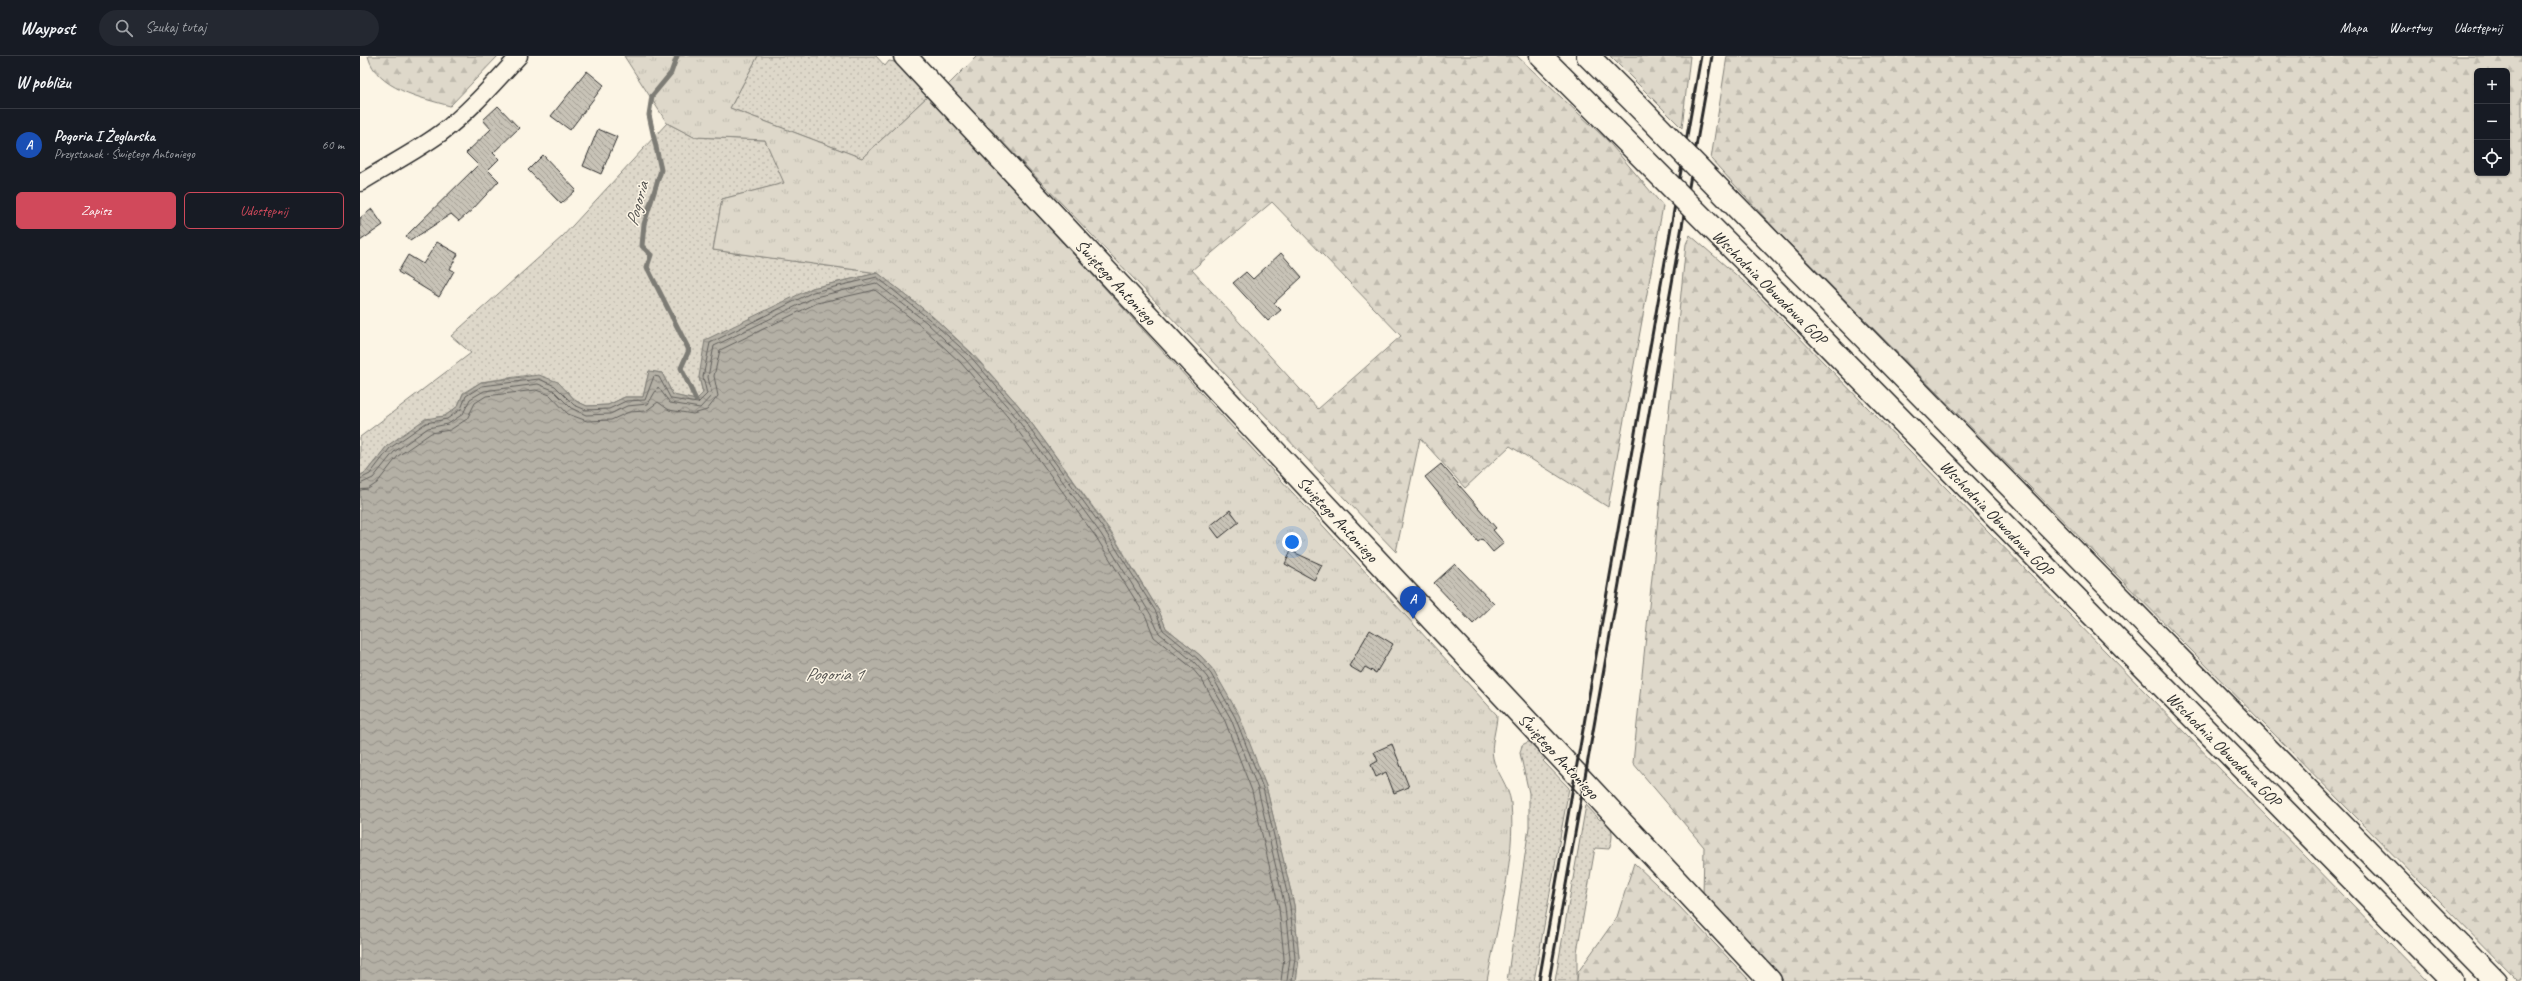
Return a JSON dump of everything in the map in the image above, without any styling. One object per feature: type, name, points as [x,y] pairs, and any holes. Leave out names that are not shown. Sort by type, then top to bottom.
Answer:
[{"type":"main road","name":"Świętego Antoniego","points":[[905,56],[1770,981]]},
{"type":"main road","name":"Wschodnia Obwodowa GOP","points":[[1541,56],[1751,267],[2452,981]]},
{"type":"main road","name":"Wschodnia Obwodowa GOP","points":[[1588,56],[2494,981]]},
{"type":"street","points":[[360,183],[404,158],[441,132],[474,104],[519,56]]},
{"type":"green space","points":[[368,56],[498,56],[450,106],[414,95],[390,84],[380,77]]},
{"type":"green space","points":[[624,56],[758,56],[730,108],[862,158],[928,96],[1497,715],[1492,753],[1496,768],[1510,797],[1512,824],[1511,847],[1505,892],[1487,981],[1296,981],[1299,958],[1294,905],[1266,786],[1214,671],[1201,656],[1166,628],[1159,611],[1109,529],[1019,406],[972,353],[932,316],[878,273],[713,250],[722,199],[784,183],[765,140],[694,137],[667,123]]},
{"type":"green space","points":[[758,56],[876,56],[885,66],[889,61],[895,62],[928,96],[862,158],[730,108]]},
{"type":"green space","points":[[977,56],[1517,56],[1607,140],[1663,206],[1608,507],[1510,446],[1465,488],[1420,438],[1396,552],[948,85]],"holes":[[[1272,202],[1401,336],[1318,409],[1192,270]]]},
{"type":"green space","points":[[1610,56],[1690,56],[1682,128]]},
{"type":"green space","points":[[1727,56],[2522,56],[2522,981],[2518,981],[1776,230],[1711,159]]},
{"type":"green space","points":[[667,123],[694,137],[765,140],[785,183],[722,199],[713,250],[878,273],[812,288],[699,377],[703,394],[696,400],[673,395],[662,373],[649,371],[643,397],[625,397],[608,405],[587,406],[576,401],[567,391],[529,375],[481,382],[463,393],[458,406],[445,416],[436,417],[387,446],[367,471],[360,476],[360,437],[471,353],[451,336],[562,237]]},
{"type":"green space","points":[[1690,235],[1749,286],[2427,981],[1784,981],[1703,896],[1704,847],[1633,763],[1686,244]]},
{"type":"green space","points":[[1532,742],[1548,756],[1543,761],[1569,788],[1534,981],[1507,981],[1529,827],[1529,793],[1520,753],[1522,745]]},
{"type":"green space","points":[[1586,805],[1600,820],[1605,816],[1610,824],[1612,840],[1609,849],[1595,848],[1577,952],[1577,981],[1555,981]]},
{"type":"green space","points":[[1634,863],[1677,904],[1750,981],[1577,981],[1578,972],[1617,917]]},
{"type":"water","name":"Pogoria 1","points":[[878,273],[932,316],[971,353],[1019,406],[1108,529],[1159,611],[1166,628],[1201,656],[1214,671],[1239,715],[1266,786],[1294,905],[1299,958],[1296,981],[360,981],[360,476],[367,471],[387,446],[425,419],[445,416],[458,406],[463,394],[481,382],[539,375],[558,382],[576,401],[587,406],[608,405],[625,397],[643,397],[649,371],[662,373],[673,395],[696,400],[703,393],[699,377],[705,340],[812,288]]},
{"type":"building","points":[[587,71],[604,85],[570,130],[551,116]]},
{"type":"building","points":[[498,106],[519,128],[493,153],[499,159],[488,170],[499,181],[472,210],[459,221],[451,214],[410,241],[406,236],[478,165],[466,153],[491,129],[483,120]]},
{"type":"building","points":[[598,129],[617,137],[601,174],[583,166]]},
{"type":"building","points":[[543,155],[576,190],[561,204],[528,170]]},
{"type":"building","points":[[372,209],[383,225],[360,241],[360,218]]},
{"type":"building","points":[[437,242],[458,254],[450,269],[454,271],[439,297],[398,272],[408,255],[423,264]]},
{"type":"building","points":[[1281,253],[1302,277],[1274,303],[1281,310],[1268,321],[1233,283],[1246,272],[1253,279]]},
{"type":"building","points":[[1441,464],[1496,528],[1493,530],[1504,543],[1493,552],[1482,539],[1478,542],[1425,477]]},
{"type":"building","points":[[1230,510],[1239,522],[1219,538],[1210,526]]},
{"type":"building","points":[[1291,551],[1322,565],[1314,580],[1285,564]]},
{"type":"building","points":[[1455,564],[1494,604],[1473,624],[1434,583]]},
{"type":"building","points":[[1370,630],[1393,644],[1376,673],[1365,667],[1361,673],[1349,666]]},
{"type":"building","points":[[1392,744],[1409,787],[1394,793],[1386,772],[1376,777],[1371,765],[1378,761],[1374,752]]},
{"type":"waterway","name":"Pogoria","points":[[677,56],[671,73],[652,96],[649,115],[661,170],[644,224],[642,246],[651,255],[647,267],[689,350],[681,368],[696,400]]},
{"type":"railway","points":[[1539,981],[1701,56]]},
{"type":"railway","points":[[1549,981],[1712,56]]},
{"type":"place","name":"Pogoria I Żeglarska","points":[[1413,619]]}]
